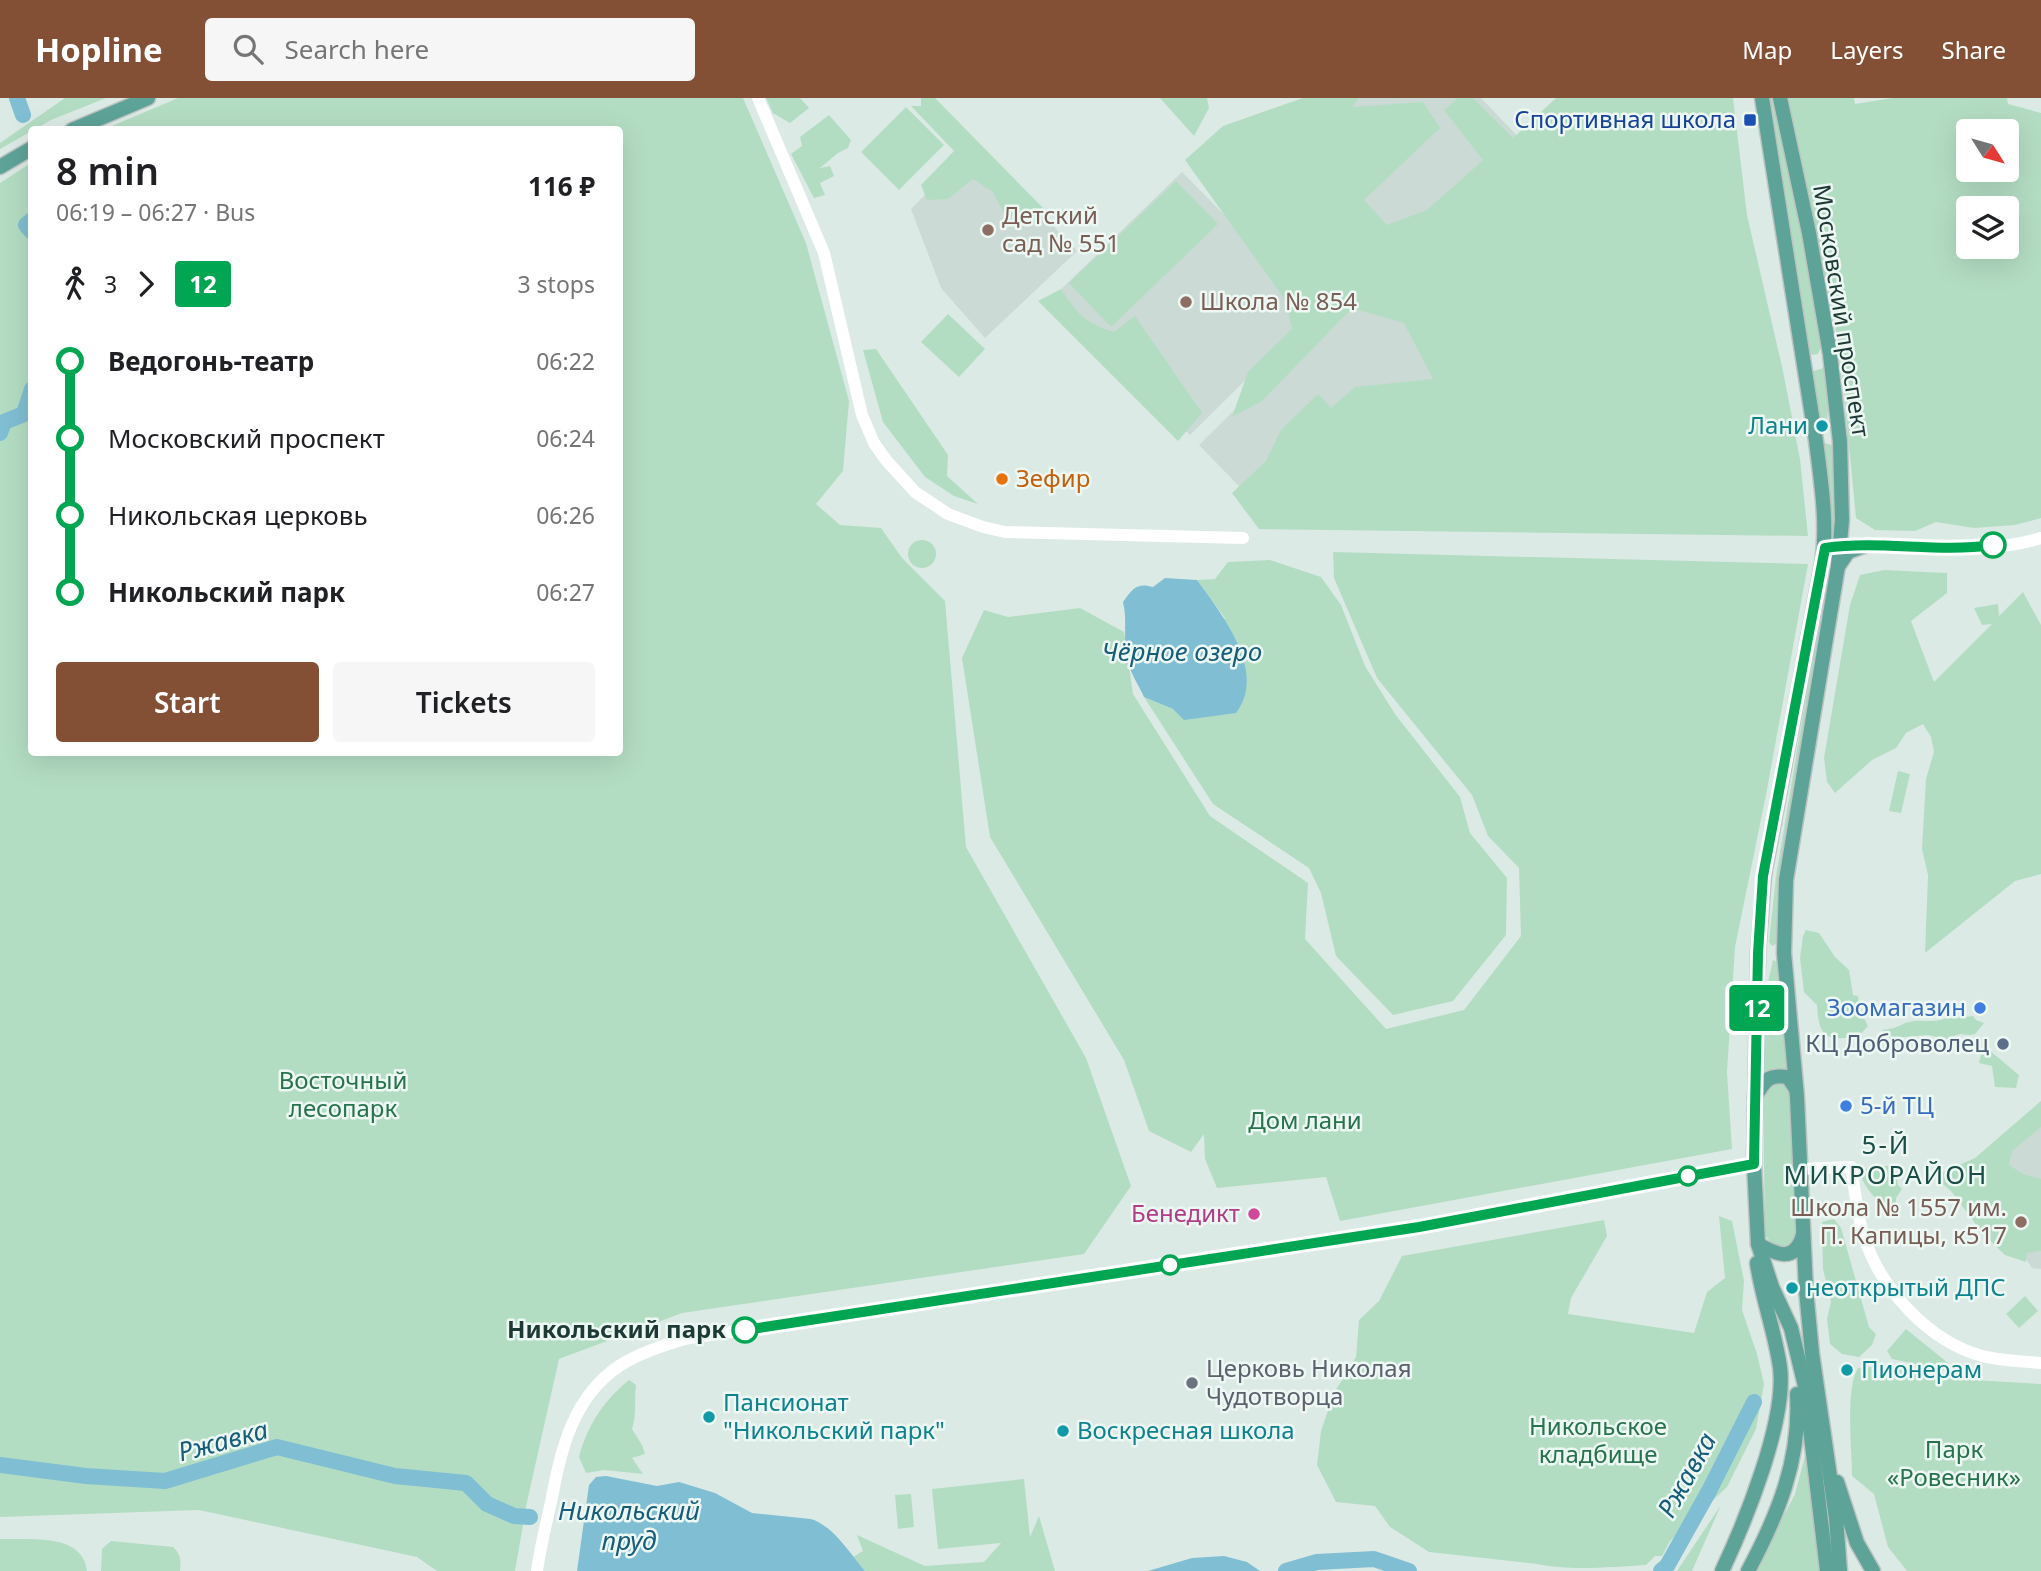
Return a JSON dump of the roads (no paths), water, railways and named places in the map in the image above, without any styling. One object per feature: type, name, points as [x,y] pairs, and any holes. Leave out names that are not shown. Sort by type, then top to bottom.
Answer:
[{"type":"main road","points":[[82,126],[148,98]]},
{"type":"main road","name":"Московский проспект","points":[[1762,98],[1816,441],[1823,494],[1825,548],[1763,876],[1758,953],[1754,1164],[1758,1244],[1772,1287],[1788,1320],[1799,1357]]},
{"type":"main road","name":"Московский проспект","points":[[1780,98],[1809,233],[1830,354],[1840,442],[1841,546],[1786,880],[1784,953],[1796,1089],[1810,1328],[1826,1451]]},
{"type":"main road","points":[[0,167],[28,150]]},
{"type":"main road","points":[[1804,360],[1817,363],[1830,354]]},
{"type":"main road","points":[[1816,441],[1821,436],[1828,435],[1840,442]]},
{"type":"main road","points":[[1838,566],[1848,552],[1864,546]]},
{"type":"main road","points":[[1813,615],[1830,618]]},
{"type":"main road","points":[[1758,953],[1784,953]]},
{"type":"main road","points":[[1755,1097],[1766,1079],[1776,1075],[1788,1077],[1796,1089]]},
{"type":"main road","points":[[1722,1571],[1768,1453],[1776,1424],[1780,1393],[1780,1369],[1756,1261],[1758,1244],[1786,1255],[1794,1252],[1800,1245],[1804,1232]]},
{"type":"main road","points":[[1761,1287],[1788,1320]]},
{"type":"main road","points":[[1748,1571],[1776,1515],[1787,1483],[1797,1434],[1799,1357]]},
{"type":"main road","points":[[1799,1357],[1827,1571]]},
{"type":"main road","points":[[1826,1451],[1836,1518],[1840,1571]]},
{"type":"main road","points":[[1826,1451],[1857,1543],[1872,1571]]},
{"type":"street","points":[[758,98],[824,253],[862,415],[886,460],[915,492],[948,513],[983,527],[1005,532],[1243,538]]},
{"type":"street","points":[[1842,525],[1848,539],[1864,546]]},
{"type":"street","points":[[1825,548],[1864,546],[1963,549],[2017,544],[2041,538]]},
{"type":"street","points":[[537,1570],[563,1443],[576,1413],[594,1388],[619,1366],[647,1352],[684,1339],[1419,1227],[1754,1164]]},
{"type":"street","points":[[1801,1169],[1851,1167],[1864,1236],[1875,1263],[1906,1307],[1936,1334],[1979,1355],[2041,1363]]},
{"type":"water","name":"Чёрное озеро","points":[[1165,578],[1197,580],[1229,626],[1244,662],[1247,680],[1245,697],[1236,713],[1184,720],[1173,709],[1144,697],[1126,654],[1123,602],[1135,588],[1143,585],[1153,587]]},
{"type":"water","name":"Никольский пруд","points":[[606,1476],[657,1486],[679,1482],[715,1493],[752,1513],[811,1519],[834,1534],[865,1571],[577,1571],[589,1485],[596,1477]]},
{"type":"water","points":[[1224,1556],[1247,1562],[1260,1571],[1148,1571],[1192,1558]]},
{"type":"waterway","name":"Ржавка","points":[[17,98],[23,115]]},
{"type":"waterway","name":"Ржавка","points":[[28,223],[28,227]]},
{"type":"waterway","name":"Ржавка","points":[[0,433],[4,422],[24,414],[28,402]]},
{"type":"waterway","name":"Ржавка","points":[[1661,1571],[1667,1566],[1709,1491],[1754,1402]]},
{"type":"waterway","name":"Ржавка","points":[[0,1465],[86,1476],[165,1481],[277,1447],[395,1476],[466,1483],[487,1504],[514,1516],[530,1517]]},
{"type":"waterway","name":"Ржавка","points":[[1286,1571],[1317,1562],[1374,1559],[1409,1571]]},
{"type":"place","name":"Спортивная школа","points":[[1750,120]]},
{"type":"place","name":"Детский сад № 551","points":[[988,230]]},
{"type":"place","name":"Школа № 854","points":[[1186,302]]},
{"type":"place","name":"Лани","points":[[1822,426]]},
{"type":"place","name":"Зефир","points":[[1002,479]]},
{"type":"place","name":"Зоомагазин","points":[[1980,1008]]},
{"type":"place","name":"КЦ Доброволец","points":[[2003,1044]]},
{"type":"place","name":"5-й ТЦ","points":[[1846,1106]]},
{"type":"place","name":"Бенедикт","points":[[1254,1214]]},
{"type":"place","name":"Школа № 1557 им. П. Капицы, к517","points":[[2021,1222]]},
{"type":"place","name":"неоткрытый ДПС","points":[[1792,1288]]},
{"type":"place","name":"Никольский парк","points":[[745,1330]]},
{"type":"place","name":"Пионерам","points":[[1847,1370]]},
{"type":"place","name":"Церковь Николая Чудотворца","points":[[1192,1383]]},
{"type":"place","name":"Пансионат \"Никольский парк\"","points":[[709,1417]]},
{"type":"place","name":"Воскресная школа","points":[[1063,1431]]},
{"type":"district","name":"5-Й МИКРОРАЙОН","points":[[1886,1160]]},
{"type":"park label","name":"Восточный лесопарк","points":[[343,1095]]},
{"type":"park label","name":"Дом лани","points":[[1305,1121]]},
{"type":"park label","name":"Никольское кладбище","points":[[1598,1441]]},
{"type":"park label","name":"Парк «Ровесник»","points":[[1954,1464]]}]
